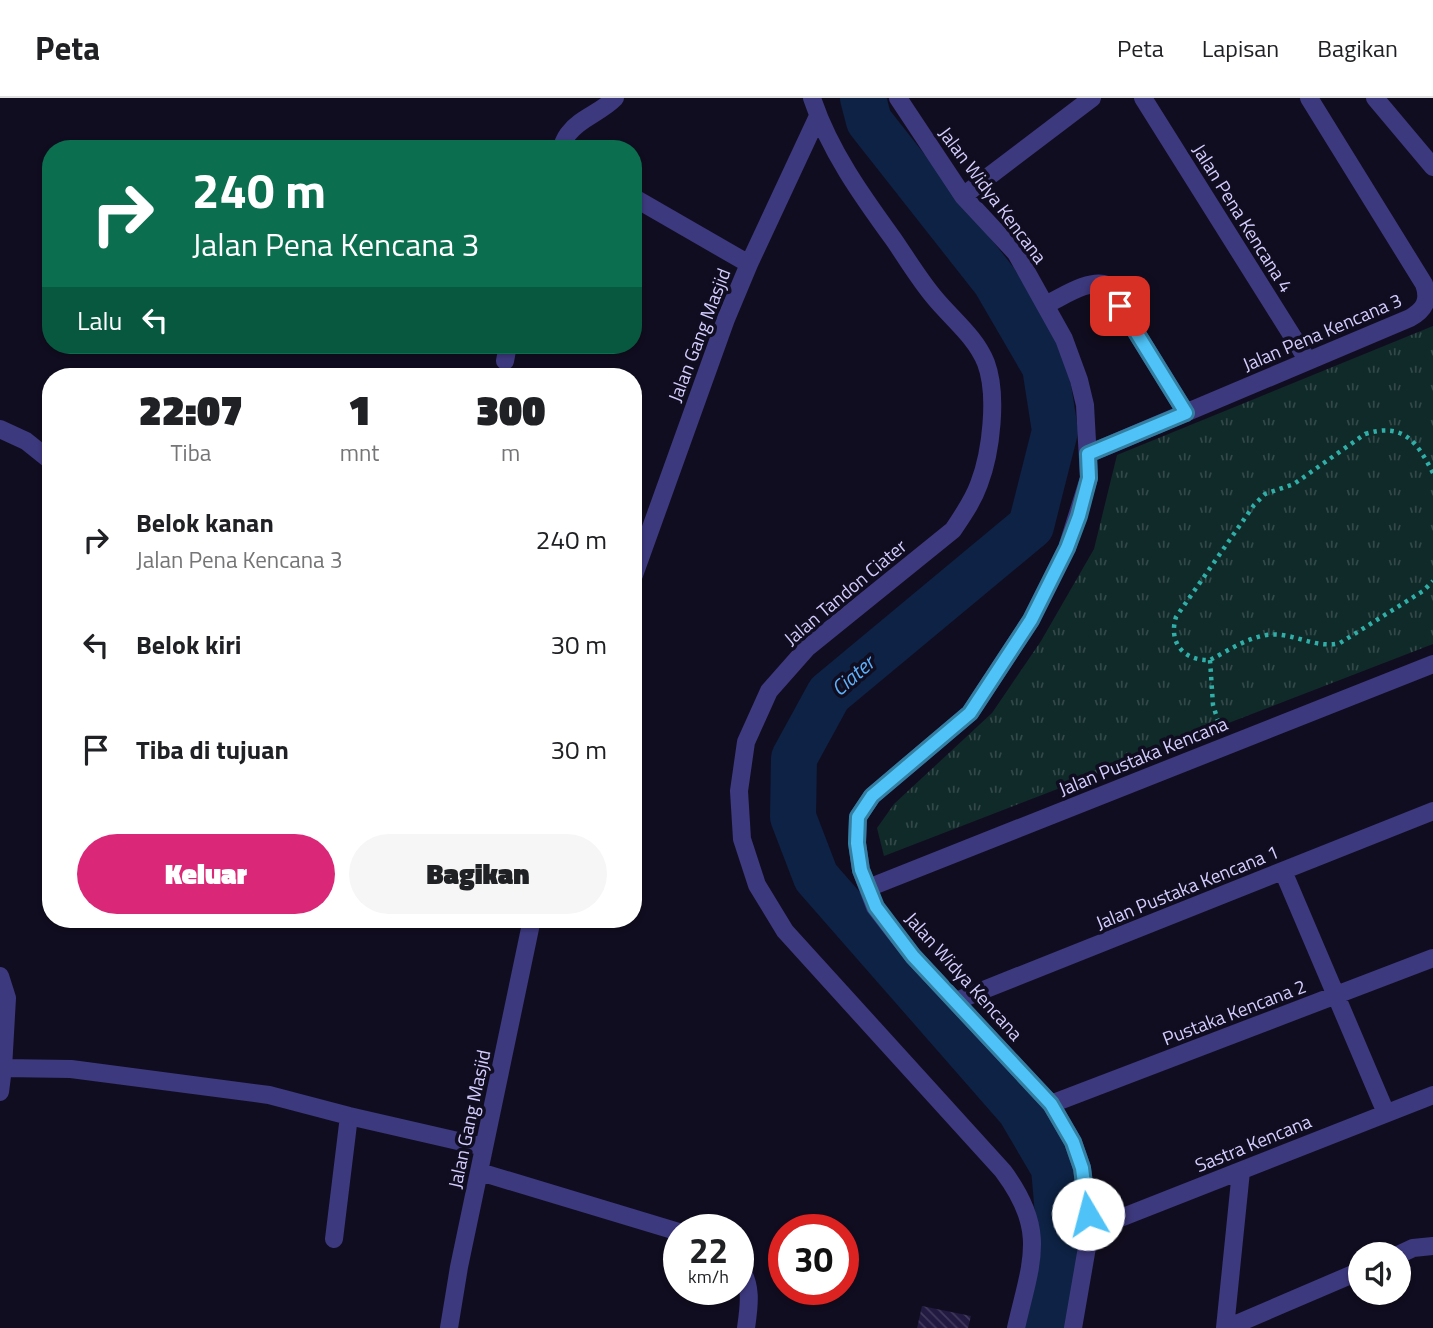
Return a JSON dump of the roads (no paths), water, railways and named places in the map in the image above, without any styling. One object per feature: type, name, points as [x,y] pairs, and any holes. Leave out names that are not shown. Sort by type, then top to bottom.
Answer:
[{"type":"street","points":[[566,140],[582,121],[606,108],[615,98]]},
{"type":"street","name":"Jalan Tandon Ciater","points":[[811,98],[858,189],[933,296],[968,335],[986,364],[991,388],[989,438],[979,486],[953,530],[807,648],[769,691],[746,742],[739,791],[742,839],[757,885],[785,931],[1020,1193],[1031,1228],[1033,1252],[1016,1328]]},
{"type":"street","name":"Jalan Widya Kencana","points":[[898,98],[963,197],[1016,253],[1064,339],[1079,380],[1084,405],[1089,478],[1067,548],[1031,620],[970,713],[872,796],[858,817],[857,843],[861,870],[876,907],[913,956],[1051,1104],[1073,1142],[1082,1168],[1090,1230],[1073,1328]]},
{"type":"street","points":[[963,197],[1092,98]]},
{"type":"street","name":"Jalan Pena Kencana 4","points":[[1143,98],[1308,361]]},
{"type":"street","name":"Jalan Pena Kencana 3","points":[[1088,454],[1410,318],[1419,313],[1427,301],[1424,284],[1309,98]]},
{"type":"street","points":[[1375,98],[1433,167]]},
{"type":"street","name":"Jalan Gang Masjid","points":[[642,553],[721,331],[818,116]]},
{"type":"street","points":[[642,202],[749,264]]},
{"type":"street","points":[[1045,305],[1093,284],[1107,285],[1186,413]]},
{"type":"street","points":[[0,429],[26,441],[42,454]]},
{"type":"street","name":"Jalan Pustaka Kencana","points":[[868,888],[1433,664]]},
{"type":"street","name":"Jalan Pustaka Kencana 1","points":[[956,1001],[1433,811]]},
{"type":"street","points":[[1283,871],[1386,1113]]},
{"type":"street","name":"Jalan Gang Masjid","points":[[449,1328],[459,1266],[530,928]]},
{"type":"street","name":"Pustaka Kencana 2","points":[[1051,1104],[1433,958]]},
{"type":"street","points":[[0,976],[7,998],[7,1033],[0,1092]]},
{"type":"street","points":[[2,1068],[71,1069],[269,1095],[484,1147]]},
{"type":"street","name":"Sastra Kencana","points":[[1090,1230],[1432,1096]]},
{"type":"street","points":[[334,1239],[349,1116]]},
{"type":"street","points":[[1241,1171],[1226,1328],[1348,1276]]},
{"type":"street","points":[[480,1172],[663,1227]]},
{"type":"street","points":[[1411,1249],[1433,1246]]},
{"type":"street","points":[[746,1328],[749,1305]]},
{"type":"waterway","name":"Ciater","points":[[863,98],[869,121],[995,281],[1045,367],[1055,431],[1031,526],[829,694],[794,758],[793,817],[816,877],[1020,1110],[1054,1168],[1060,1237],[1041,1328]]}]
